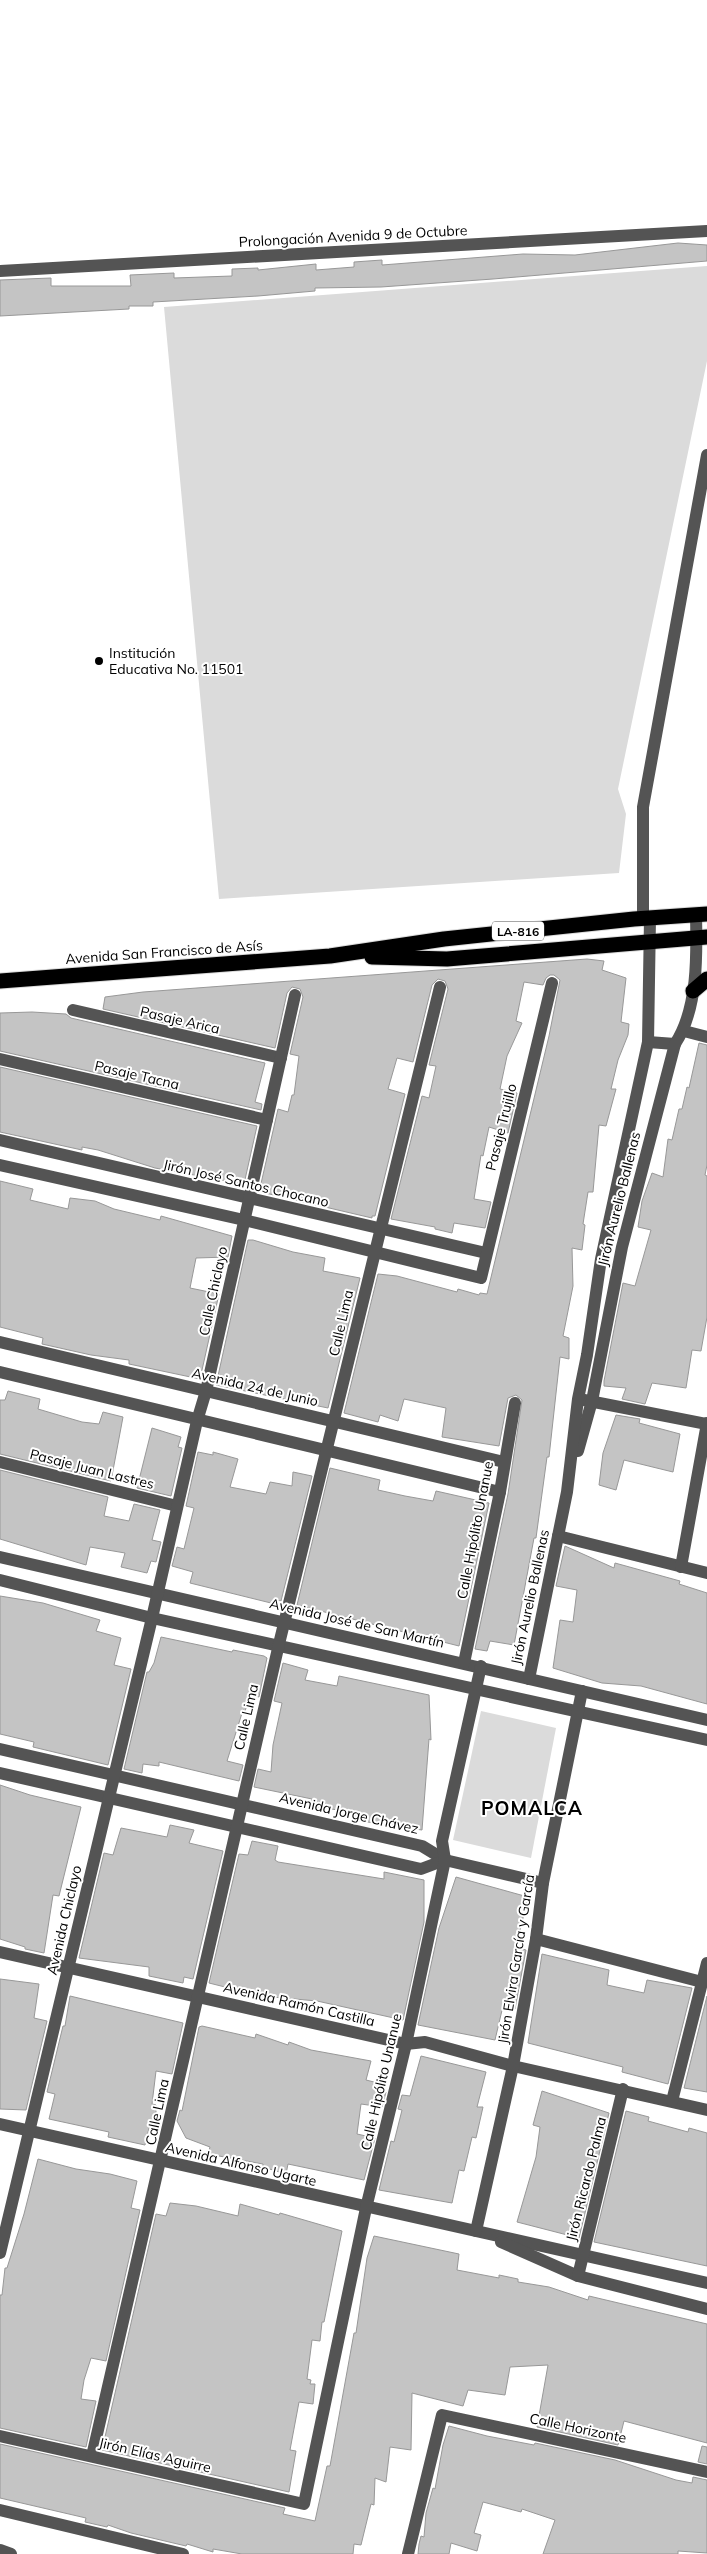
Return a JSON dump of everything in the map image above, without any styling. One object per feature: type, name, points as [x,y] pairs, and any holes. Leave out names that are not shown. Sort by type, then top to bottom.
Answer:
[{"type":"highway","name":"Avenida San Francisco de Asís","points":[[0,981],[330,956],[444,939],[701,914]]},
{"type":"highway","name":"Avenida San Francisco de Asís","points":[[330,956],[448,959],[702,938]]},
{"type":"highway","points":[[693,991],[707,979]]},
{"type":"street","name":"Prolongación Avenida 9 de Octubre","points":[[0,271],[707,231]]},
{"type":"street","name":"Jirón Aurelio Ballenas","points":[[567,1492],[578,1398],[587,1355],[601,1259],[648,1042],[651,942],[646,918],[643,807],[707,455]]},
{"type":"street","name":"Jirón Aurelio Ballenas","points":[[529,1679],[567,1492],[592,1401],[622,1247],[675,1044],[684,1032],[702,938],[701,914]]},
{"type":"street","name":"Pasaje Trujillo","points":[[373,1253],[481,1278],[552,983]]},
{"type":"street","name":"Calle Lima","points":[[92,2456],[279,1644],[373,1253],[440,987]]},
{"type":"street","name":"Calle Chiclayo","points":[[157,1594],[197,1421],[206,1391],[295,995]]},
{"type":"street","name":"Pasaje Arica","points":[[73,1010],[281,1058]]},
{"type":"street","points":[[684,1032],[707,1037]]},
{"type":"street","points":[[648,1042],[675,1044]]},
{"type":"street","name":"Pasaje Tacna","points":[[0,1059],[267,1120]]},
{"type":"street","name":"Jirón José Santos Chocano","points":[[0,1140],[380,1230],[486,1252]]},
{"type":"street","points":[[0,1165],[244,1220],[373,1253]]},
{"type":"street","name":"Avenida 24 de Junio","points":[[0,1342],[504,1462]]},
{"type":"street","points":[[0,1372],[197,1421],[500,1492]]},
{"type":"street","points":[[578,1398],[707,1424],[681,1567]]},
{"type":"street","name":"Calle Hipólito Unanue","points":[[464,1662],[500,1492],[515,1403]]},
{"type":"street","name":"Pasaje Juan Lastres","points":[[0,1462],[177,1506]]},
{"type":"street","points":[[558,1536],[707,1573]]},
{"type":"street","name":"Avenida José de San Martín","points":[[0,1557],[464,1662],[707,1720]]},
{"type":"street","points":[[0,1580],[152,1618],[279,1644],[476,1690],[707,1740]]},
{"type":"street","name":"Avenida Chiclayo","points":[[0,2252],[157,1594]]},
{"type":"street","name":"Calle Hipólito Unanue","points":[[304,2504],[366,2208],[406,2044],[445,1860],[442,1841],[481,1666]]},
{"type":"street","name":"Jirón Elvira García y García","points":[[476,2231],[513,2066],[536,1939],[543,1883],[582,1691]]},
{"type":"street","name":"Avenida Jorge Chávez","points":[[0,1749],[422,1846],[445,1860]]},
{"type":"street","points":[[0,1773],[420,1869],[445,1860],[543,1883]]},
{"type":"street","points":[[536,1939],[702,1982]]},
{"type":"street","name":"Avenida Ramón Castilla","points":[[0,1952],[406,2044],[426,2042],[513,2066],[624,2089],[707,2110]]},
{"type":"street","points":[[672,2101],[707,1963]]},
{"type":"street","name":"Jirón Ricardo Palma","points":[[578,2276],[624,2089]]},
{"type":"street","name":"Avenida Alfonso Ugarte","points":[[0,2124],[366,2208],[583,2254],[707,2283]]},
{"type":"street","name":"Avenida Alfonso Ugarte","points":[[476,2231],[578,2276],[707,2309]]},
{"type":"street","name":"Calle Horizonte","points":[[408,2554],[442,2415],[707,2472]]},
{"type":"street","name":"Jirón Elías Aguirre","points":[[0,2436],[304,2504]]},
{"type":"street","points":[[0,2510],[182,2554]]},
{"type":"street","points":[[0,2550],[11,2554]]},
{"type":"shaded area","points":[[707,266],[707,361],[618,789],[626,814],[619,873],[219,899],[164,307]]},
{"type":"shaded area","points":[[481,1711],[556,1728],[531,1858],[453,1840]]},
{"type":"building","points":[[678,243],[707,245],[707,261],[381,287],[315,288],[315,291],[258,296],[153,302],[153,306],[129,306],[129,309],[0,316],[0,280],[51,278],[51,286],[131,286],[130,275],[174,273],[174,278],[232,276],[232,269],[258,268],[258,270],[316,264],[316,270],[354,267],[354,262],[382,260],[382,265],[523,254],[575,255]]},
{"type":"building","points":[[587,959],[604,961],[602,970],[626,978],[621,1022],[629,1024],[628,1035],[618,1060],[611,1089],[616,1089],[606,1126],[599,1125],[593,1192],[588,1192],[583,1224],[585,1225],[582,1250],[572,1248],[573,1286],[563,1336],[569,1338],[569,1359],[560,1357],[549,1457],[547,1457],[536,1538],[534,1538],[514,1645],[490,1641],[487,1651],[475,1649],[508,1494],[522,1400],[516,1395],[508,1398],[499,1446],[442,1437],[446,1408],[404,1399],[398,1421],[380,1415],[378,1422],[344,1413],[378,1274],[397,1276],[457,1292],[458,1289],[479,1295],[480,1293],[487,1294],[549,1036],[560,980],[554,975],[550,975],[546,978],[543,985],[524,982],[516,1021],[522,1023],[507,1056],[500,1089],[517,1093],[508,1133],[489,1127],[483,1156],[481,1155],[474,1199],[491,1202],[485,1228],[454,1223],[452,1233],[435,1229],[435,1227],[391,1219],[422,1096],[429,1098],[436,1066],[429,1065],[448,989],[445,981],[438,979],[432,985],[413,1062],[397,1058],[388,1089],[405,1094],[375,1216],[372,1216],[372,1218],[261,1192],[262,1188],[260,1188],[278,1109],[288,1112],[292,1095],[294,1095],[299,1056],[290,1054],[303,997],[300,989],[292,987],[287,993],[275,1048],[103,1009],[105,997],[143,992]]},
{"type":"building","points":[[0,1013],[66,1014],[71,1018],[265,1063],[255,1102],[262,1104],[261,1110],[0,1051]]},
{"type":"building","points":[[699,1043],[707,1045],[707,1165],[705,1175],[707,1176],[707,1317],[701,1351],[692,1350],[686,1388],[652,1383],[645,1404],[622,1399],[626,1388],[604,1386],[604,1381],[623,1283],[635,1286],[651,1230],[638,1227],[642,1201],[652,1173],[663,1177],[668,1139],[672,1140],[679,1109],[682,1109],[687,1087],[689,1088]]},
{"type":"building","points":[[0,1067],[257,1126],[244,1184],[155,1168],[98,1150],[82,1147],[82,1150],[0,1132]]},
{"type":"building","points":[[0,1181],[33,1189],[30,1200],[68,1209],[70,1198],[95,1201],[114,1209],[160,1220],[161,1216],[232,1236],[228,1257],[196,1258],[190,1288],[219,1294],[200,1379],[129,1364],[129,1360],[91,1355],[42,1344],[43,1338],[0,1327]]},
{"type":"building","points":[[248,1240],[325,1258],[323,1271],[360,1278],[328,1408],[216,1385]]},
{"type":"building","points":[[8,1391],[40,1399],[38,1409],[82,1422],[99,1424],[103,1412],[123,1417],[111,1481],[0,1454],[0,1400],[5,1400]]},
{"type":"building","points":[[616,1415],[640,1419],[639,1423],[680,1434],[673,1472],[624,1460],[616,1490],[599,1485],[603,1453]]},
{"type":"building","points":[[152,1428],[181,1437],[178,1447],[182,1448],[171,1496],[137,1488]]},
{"type":"building","points":[[198,1452],[213,1455],[213,1452],[238,1459],[230,1487],[266,1494],[270,1482],[292,1486],[293,1472],[312,1476],[281,1601],[276,1600],[275,1604],[190,1583],[193,1572],[172,1566],[177,1547],[184,1549],[194,1508],[186,1506]]},
{"type":"building","points":[[330,1468],[380,1480],[378,1490],[405,1496],[433,1501],[436,1491],[489,1503],[459,1646],[297,1605]]},
{"type":"building","points":[[0,1470],[108,1497],[104,1516],[129,1521],[134,1504],[160,1510],[152,1540],[161,1542],[156,1562],[151,1561],[147,1573],[121,1567],[125,1553],[90,1547],[86,1565],[0,1539]]},
{"type":"building","points":[[565,1546],[614,1568],[615,1563],[680,1581],[679,1584],[707,1593],[707,1704],[641,1686],[602,1683],[553,1668],[560,1620],[573,1622],[577,1590],[556,1586]]},
{"type":"building","points":[[0,1596],[43,1603],[100,1620],[96,1631],[121,1638],[114,1665],[131,1669],[108,1765],[33,1747],[34,1742],[0,1734]]},
{"type":"building","points":[[161,1637],[267,1658],[259,1697],[251,1695],[245,1711],[243,1710],[227,1761],[243,1765],[239,1781],[159,1762],[159,1766],[143,1764],[142,1773],[124,1769],[147,1672],[149,1672],[154,1663]]},
{"type":"building","points":[[283,1663],[308,1670],[305,1680],[337,1686],[339,1676],[429,1695],[431,1740],[429,1739],[422,1830],[354,1820],[355,1816],[338,1810],[311,1806],[312,1799],[254,1787],[258,1769],[271,1772],[273,1745],[282,1703],[274,1701]]},
{"type":"building","points":[[0,1785],[30,1795],[81,1807],[59,1896],[53,1895],[44,1953],[25,1949],[25,1947],[0,1939]]},
{"type":"building","points":[[170,1825],[194,1830],[189,1843],[223,1851],[193,1979],[184,1977],[183,1983],[149,1976],[149,1967],[79,1958],[104,1853],[113,1855],[121,1828],[167,1837]]},
{"type":"building","points":[[252,1841],[278,1846],[275,1860],[278,1862],[384,1879],[384,1872],[424,1880],[424,1922],[403,2020],[317,2001],[261,1996],[209,1983],[239,1854],[248,1855]]},
{"type":"building","points":[[456,1877],[528,1897],[516,1947],[526,1950],[515,2009],[503,2006],[495,2040],[418,2025],[439,1928]]},
{"type":"building","points":[[542,1954],[609,1970],[607,1985],[644,1993],[647,1980],[692,1988],[668,2084],[622,2072],[623,2067],[528,2043]]},
{"type":"building","points":[[0,1979],[39,1984],[34,2018],[47,2021],[26,2110],[0,2109]]},
{"type":"building","points":[[70,1996],[183,2023],[172,2074],[156,2071],[152,2104],[156,2105],[156,2129],[149,2128],[145,2145],[108,2137],[109,2132],[49,2119],[55,2094],[47,2092],[63,2026],[65,2026]]},
{"type":"building","points":[[707,1996],[707,2092],[684,2088]]},
{"type":"building","points":[[202,2026],[255,2038],[256,2034],[288,2045],[289,2042],[311,2050],[371,2061],[366,2080],[382,2084],[381,2091],[386,2092],[382,2107],[361,2104],[357,2134],[375,2138],[364,2180],[288,2164],[286,2174],[263,2167],[263,2164],[208,2154],[210,2147],[186,2138],[177,2121],[180,2110],[182,2111],[199,2027]]},
{"type":"building","points":[[421,2056],[486,2072],[477,2107],[483,2107],[476,2138],[472,2137],[464,2171],[459,2170],[452,2203],[379,2190],[391,2141],[394,2142],[402,2110],[398,2109],[402,2095],[410,2096]]},
{"type":"building","points":[[542,2091],[609,2113],[579,2238],[517,2222],[536,2157],[540,2127],[533,2125]]},
{"type":"building","points":[[626,2111],[649,2117],[648,2121],[688,2132],[689,2128],[707,2133],[707,2266],[594,2242]]},
{"type":"building","points":[[38,2159],[76,2169],[110,2174],[137,2181],[131,2208],[140,2210],[106,2361],[91,2358],[84,2380],[81,2399],[96,2401],[86,2447],[0,2428],[0,2295],[2,2295],[5,2268],[7,2268],[24,2214]]},
{"type":"building","points":[[170,2203],[196,2206],[238,2216],[240,2204],[279,2215],[280,2213],[342,2231],[324,2322],[322,2322],[320,2341],[312,2340],[307,2379],[311,2380],[310,2384],[315,2384],[313,2404],[299,2402],[290,2450],[296,2451],[289,2492],[102,2450],[156,2214],[166,2216]]},
{"type":"building","points":[[374,2236],[459,2254],[457,2270],[499,2278],[499,2275],[518,2279],[518,2282],[549,2287],[588,2300],[589,2296],[707,2324],[707,2443],[624,2421],[618,2445],[537,2427],[548,2365],[510,2367],[505,2395],[468,2390],[463,2406],[412,2393],[411,2450],[390,2447],[386,2482],[375,2478],[374,2505],[371,2504],[361,2545],[354,2544],[353,2554],[242,2554],[213,2549],[213,2552],[187,2544],[186,2546],[131,2533],[108,2525],[107,2527],[85,2522],[86,2518],[0,2498],[0,2444],[285,2508],[283,2514],[315,2521],[327,2466],[330,2466],[354,2333],[356,2333],[367,2258]]},
{"type":"building","points":[[449,2426],[487,2436],[534,2445],[535,2443],[615,2460],[676,2480],[692,2483],[693,2477],[707,2480],[707,2553],[678,2551],[678,2554],[543,2554],[555,2520],[522,2509],[521,2512],[483,2502],[474,2533],[481,2535],[477,2551],[451,2543],[449,2554],[418,2554],[421,2536],[424,2537],[426,2513],[433,2488],[435,2489],[443,2445]]},
{"type":"building","points":[[702,2446],[707,2447],[707,2464],[698,2462]]},
{"type":"place","name":"Institución Educativa No. 11501","points":[[99,661]]},
{"type":"district","name":"POMALCA","points":[[532,1808]]}]
